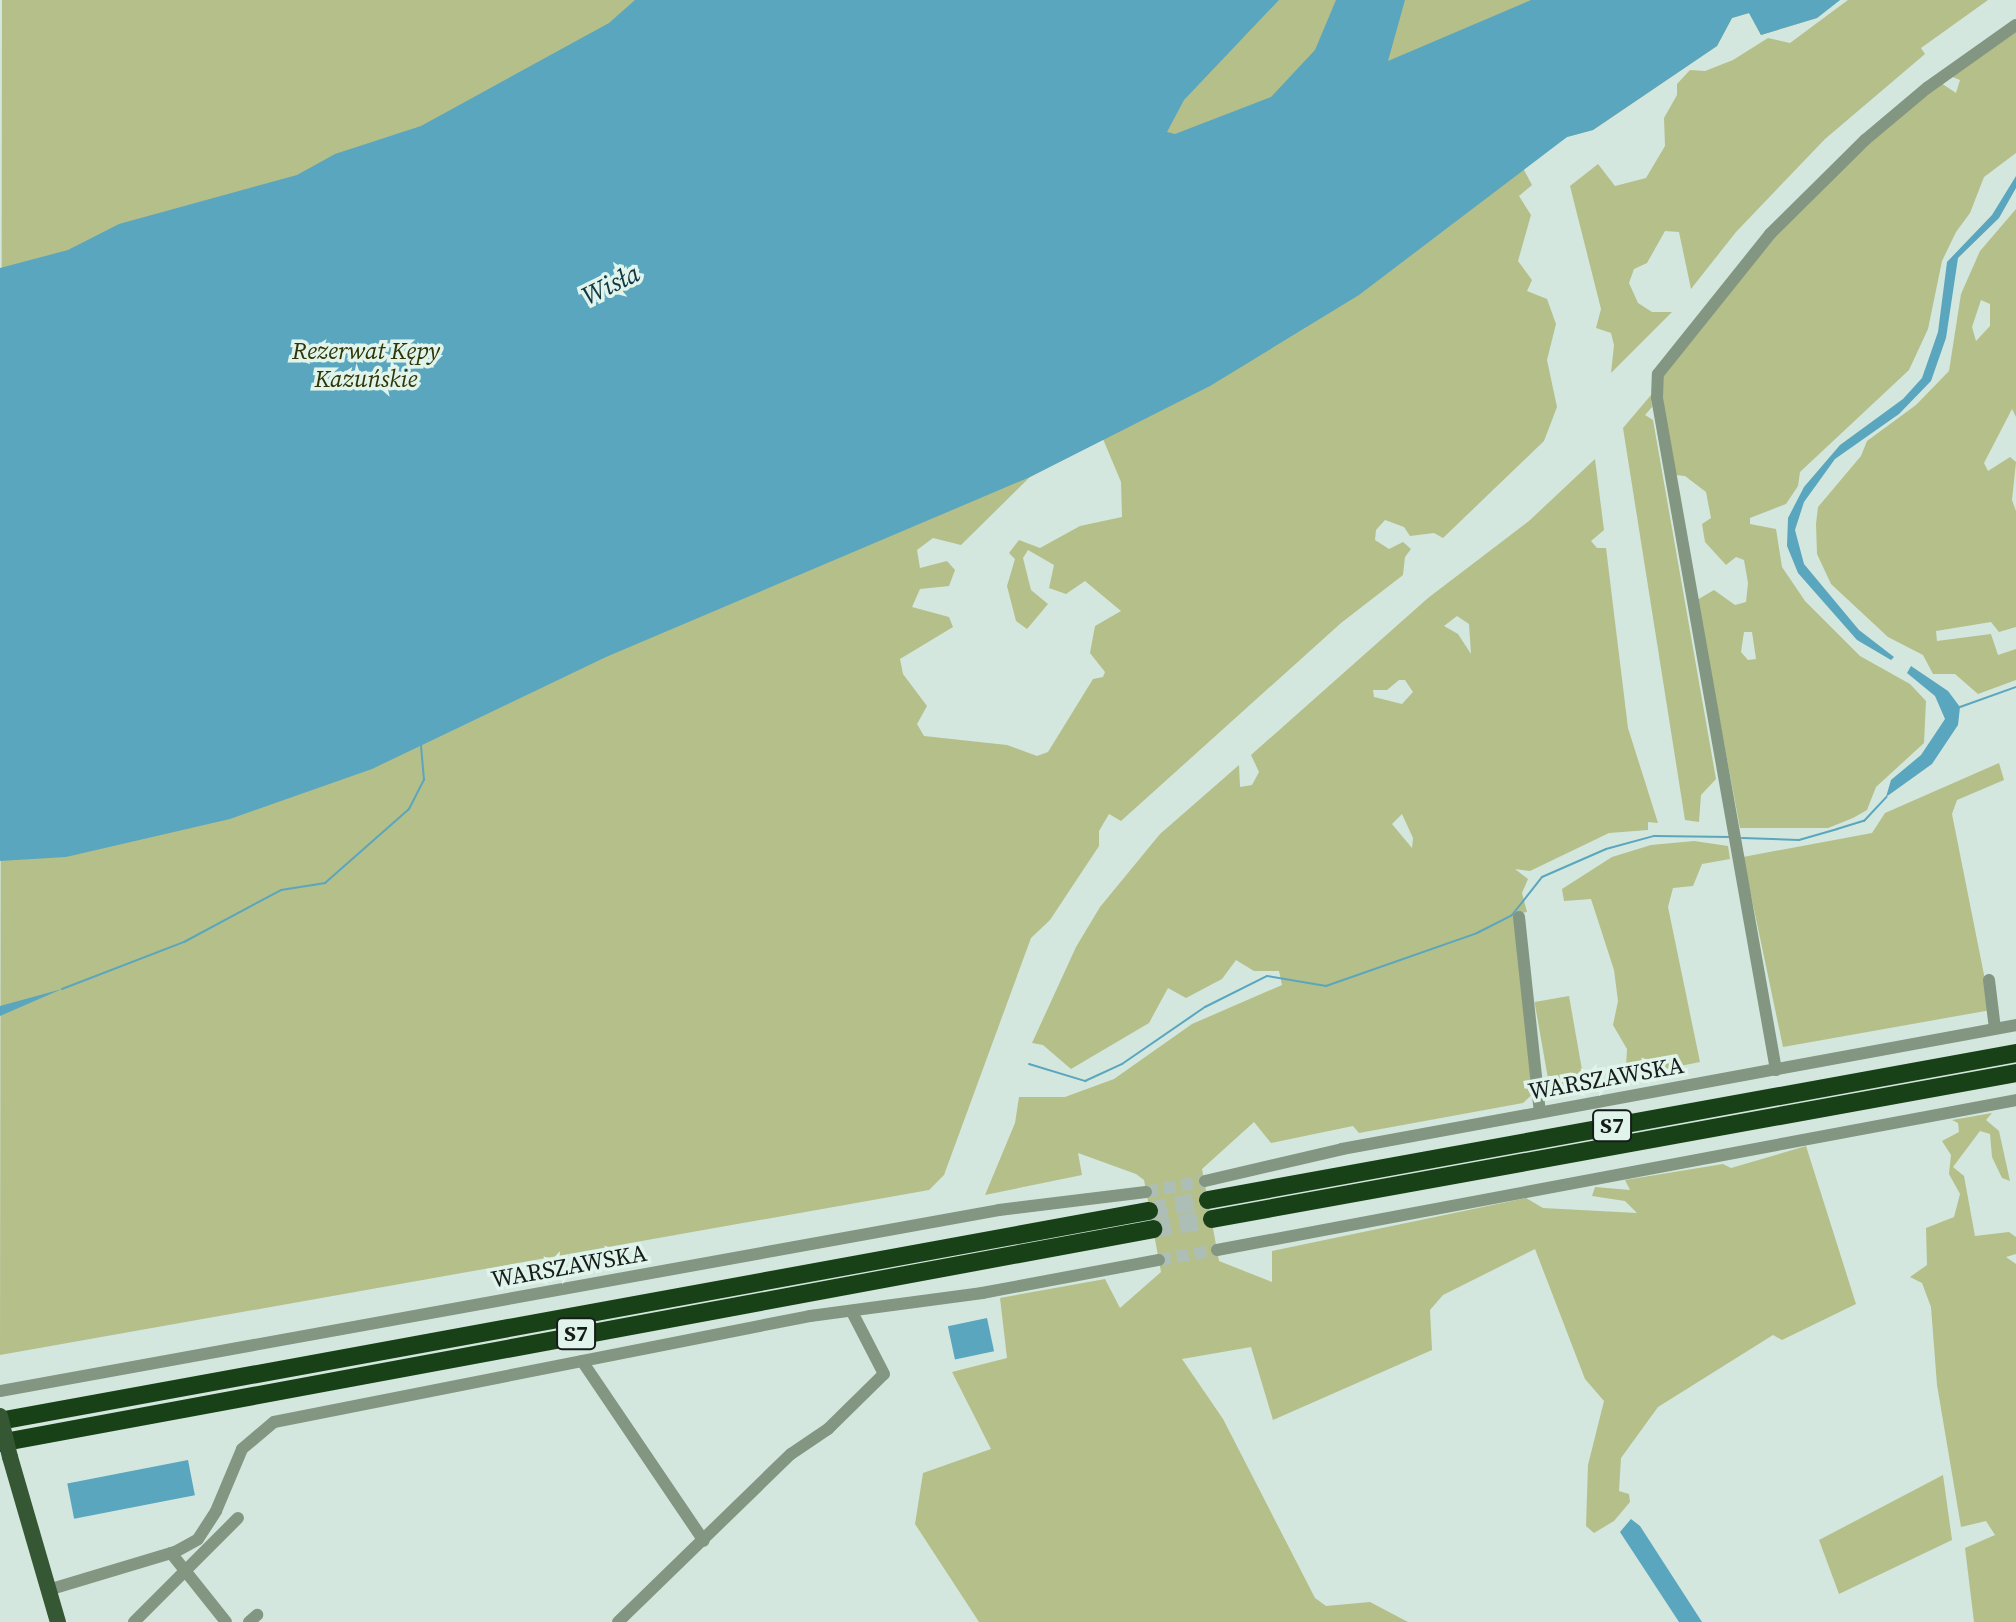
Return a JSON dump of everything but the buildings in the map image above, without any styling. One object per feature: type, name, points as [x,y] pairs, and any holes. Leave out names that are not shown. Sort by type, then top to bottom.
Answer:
[{"type":"highway","name":"S7","points":[[1208,1200],[2016,1053]]},
{"type":"highway","name":"S7","points":[[1212,1219],[2016,1073]]},
{"type":"highway","name":"S7","points":[[0,1419],[1149,1210]]},
{"type":"highway","name":"S7","points":[[5,1450],[1149,1210]]},
{"type":"main road","points":[[0,1419],[5,1450],[58,1622]]},
{"type":"street","points":[[1776,1070],[1659,413],[1658,374],[1770,234],[1865,140],[1927,88],[2016,25]]},
{"type":"street","points":[[1519,917],[1540,1112]]},
{"type":"street","points":[[1989,980],[1995,1029]]},
{"type":"street","name":"WARSZAWSKA","points":[[1205,1181],[1540,1112],[2016,1025]]},
{"type":"street","points":[[1217,1250],[2016,1100]]},
{"type":"street","name":"WARSZAWSKA","points":[[0,1391],[985,1212],[1149,1210]]},
{"type":"street","points":[[48,1590],[171,1553],[206,1529],[242,1449],[274,1422],[582,1361],[1159,1260]]},
{"type":"street","points":[[618,1622],[884,1374],[852,1312]]},
{"type":"street","points":[[582,1361],[704,1541]]},
{"type":"street","points":[[134,1622],[238,1518]]},
{"type":"street","points":[[171,1553],[226,1622]]},
{"type":"green space","points":[[2,0],[1840,0],[1817,18],[1761,35],[1749,13],[1732,18],[1717,46],[1593,130],[1567,137],[1523,168],[1532,185],[1519,196],[1531,215],[1518,261],[1532,280],[1527,291],[1547,299],[1556,324],[1547,360],[1557,407],[1544,441],[1443,538],[1434,533],[1410,536],[1404,527],[1385,520],[1376,530],[1375,540],[1389,549],[1403,542],[1411,549],[1405,557],[1403,575],[1341,623],[1121,821],[1109,814],[1099,831],[1099,846],[1050,920],[1031,938],[944,1175],[929,1190],[0,1355]],"holes":[[[1103,439],[1121,482],[1122,517],[1080,526],[1040,548],[1019,540],[1009,553],[1015,559],[1007,586],[1016,621],[1027,629],[1048,604],[1031,590],[1023,558],[1028,550],[1054,565],[1049,588],[1066,594],[1085,581],[1121,611],[1095,626],[1090,653],[1105,672],[1103,677],[1093,679],[1048,752],[1037,756],[1007,745],[924,736],[917,724],[927,706],[903,674],[900,659],[953,627],[949,617],[912,607],[920,589],[949,586],[955,570],[947,561],[920,568],[917,550],[933,538],[961,545],[1030,477]]]},
{"type":"green space","points":[[1848,0],[1988,0],[1921,48],[1925,54],[1825,139],[1736,232],[1691,289],[1679,232],[1665,231],[1647,263],[1634,269],[1629,283],[1638,303],[1652,312],[1672,312],[1611,373],[1614,345],[1611,333],[1596,328],[1601,309],[1570,186],[1598,164],[1615,186],[1646,178],[1665,146],[1664,118],[1677,95],[1677,84],[1690,70],[1705,71],[1733,60],[1768,38],[1790,43]]},
{"type":"green space","points":[[2016,30],[2016,153],[1984,177],[1970,213],[1956,232],[1942,261],[1928,329],[1909,370],[1800,472],[1798,486],[1786,504],[1750,518],[1750,524],[1776,529],[1782,567],[1805,601],[1860,656],[1910,684],[1926,701],[1924,743],[1876,787],[1867,810],[1853,818],[1828,828],[1740,828],[1697,600],[1714,590],[1735,605],[1746,602],[1748,583],[1744,560],[1736,557],[1726,565],[1705,542],[1702,524],[1711,518],[1706,492],[1685,476],[1675,475],[1659,393],[1661,377],[1764,247],[1880,133],[1941,83],[1956,93],[1960,80],[1950,76]],"holes":[[[1744,632],[1752,632],[1756,659],[1748,660],[1741,652]]]},
{"type":"green space","points":[[2016,209],[2016,417],[2012,409],[1984,463],[1988,471],[2010,457],[2016,462],[2012,500],[2016,511],[2016,627],[1999,632],[1991,622],[1936,631],[1937,641],[1991,634],[1998,655],[2016,649],[2016,680],[1978,694],[1955,674],[1933,674],[1923,655],[1888,637],[1831,584],[1817,554],[1816,524],[1818,507],[1861,456],[1867,441],[1916,405],[1949,371],[1961,294],[1980,251]],"holes":[[[1981,300],[1990,304],[1990,326],[1976,341],[1972,327]]]},
{"type":"green space","points":[[1651,395],[1652,407],[1645,415],[1653,420],[1716,779],[1701,795],[1699,822],[1685,820],[1623,428]]},
{"type":"green space","points":[[1595,459],[1604,530],[1591,541],[1597,548],[1606,548],[1628,728],[1658,823],[1648,822],[1648,830],[1609,833],[1530,871],[1515,869],[1528,879],[1522,893],[1527,912],[1517,914],[1535,1092],[1523,1103],[1359,1133],[1353,1126],[1271,1143],[1254,1122],[1202,1169],[1219,1261],[1272,1282],[1272,1251],[1526,1198],[1543,1208],[1637,1213],[1625,1201],[1592,1196],[1595,1187],[1630,1190],[1625,1180],[1723,1164],[1731,1168],[1806,1146],[1856,1304],[1782,1340],[1773,1335],[1658,1407],[1621,1458],[1619,1491],[1629,1494],[1630,1502],[1614,1521],[1594,1533],[1586,1526],[1588,1465],[1604,1401],[1585,1379],[1535,1249],[1443,1295],[1430,1310],[1432,1350],[1273,1420],[1251,1347],[1182,1359],[1223,1419],[1315,1598],[1326,1606],[1370,1602],[1408,1622],[979,1622],[915,1524],[923,1473],[991,1449],[952,1372],[1007,1358],[1000,1298],[1105,1279],[1120,1308],[1161,1272],[1144,1180],[1136,1174],[1078,1153],[1082,1175],[985,1195],[1015,1123],[1019,1097],[1065,1097],[1114,1079],[1192,1024],[1282,985],[1279,971],[1254,971],[1236,960],[1222,979],[1186,998],[1168,988],[1149,1023],[1071,1069],[1043,1045],[1032,1043],[1076,947],[1100,907],[1160,834],[1239,765],[1240,787],[1252,785],[1259,772],[1251,755],[1428,598],[1529,521]],"holes":[[[1457,616],[1469,624],[1471,654],[1458,634],[1444,626]],[[1399,680],[1405,680],[1413,692],[1402,704],[1374,697],[1373,690],[1387,690]],[[1402,814],[1413,838],[1412,848],[1392,824]]]},
{"type":"green space","points":[[1999,763],[2004,780],[1957,800],[1952,814],[1991,1010],[1783,1047],[1743,857],[1872,833],[1885,813]]},
{"type":"green space","points":[[1694,841],[1728,846],[1730,859],[1702,864],[1693,886],[1673,888],[1668,907],[1700,1062],[1616,1079],[1626,1067],[1627,1049],[1613,1025],[1618,1001],[1614,970],[1591,899],[1564,901],[1562,889],[1612,857],[1651,845]]},
{"type":"green space","points":[[1569,996],[1584,1084],[1550,1090],[1535,1002]]},
{"type":"green space","points":[[1992,1113],[1986,1120],[1999,1131],[2010,1181],[2002,1178],[1992,1157],[1990,1134],[1980,1131],[1953,1167],[1964,1176],[1975,1236],[2009,1232],[2016,1237],[2016,1254],[2006,1257],[2016,1264],[2016,1622],[1974,1622],[1965,1548],[1995,1535],[1986,1521],[1961,1527],[1937,1385],[1931,1307],[1922,1283],[1910,1277],[1927,1265],[1926,1228],[1954,1217],[1960,1194],[1949,1174],[1951,1155],[1942,1141],[1959,1132],[1958,1123],[1952,1120]]},
{"type":"green space","points":[[1943,1475],[1952,1540],[1839,1594],[1819,1540]]},
{"type":"water","name":"Rezerwat Kępy Kazuńskie","points":[[635,0],[1279,0],[1184,100],[1167,132],[1175,134],[1271,97],[1315,50],[1336,0],[1405,0],[1388,61],[1531,0],[1840,0],[1817,18],[1761,35],[1749,13],[1732,18],[1717,46],[1593,130],[1567,137],[1359,295],[1210,386],[1030,477],[606,657],[372,769],[230,819],[66,857],[0,861],[0,268],[68,250],[119,224],[297,175],[335,154],[421,126],[609,23]]},
{"type":"water","points":[[2016,176],[2016,188],[1999,218],[1958,258],[1946,338],[1931,381],[1899,414],[1835,459],[1804,502],[1795,530],[1804,564],[1859,630],[1894,657],[1891,660],[1857,640],[1798,573],[1787,546],[1788,518],[1804,487],[1840,445],[1903,399],[1922,378],[1938,332],[1947,262],[1992,215]]},
{"type":"water","points":[[1911,666],[1948,691],[1960,707],[1958,725],[1932,764],[1886,797],[1891,780],[1921,755],[1945,719],[1935,696],[1907,673]]},
{"type":"water","points":[[62,989],[0,1016],[0,1006]]},
{"type":"water","points":[[987,1318],[994,1351],[955,1360],[948,1326]]},
{"type":"water","points":[[188,1460],[195,1495],[74,1519],[67,1483]]},
{"type":"water","points":[[1631,1519],[1640,1526],[1702,1622],[1679,1622],[1620,1532]]},
{"type":"waterway","points":[[1960,707],[2016,687]]},
{"type":"waterway","points":[[62,989],[184,942],[281,890],[325,883],[409,809],[424,780],[421,743]]},
{"type":"waterway","points":[[1742,838],[1799,840],[1864,821],[1886,797]]},
{"type":"waterway","points":[[1029,1064],[1085,1081],[1122,1064],[1205,1007],[1267,976],[1326,986],[1477,933],[1512,915],[1542,877],[1606,849],[1654,836],[1731,837]]},
{"type":"tunnel","points":[[1146,1192],[1205,1181]]},
{"type":"tunnel","points":[[1149,1211],[1208,1200]]},
{"type":"tunnel","points":[[1153,1229],[1212,1219]]},
{"type":"tunnel","points":[[1159,1260],[1217,1250]]},
{"type":"water label","name":"Wisła","points":[[611,285]]}]
